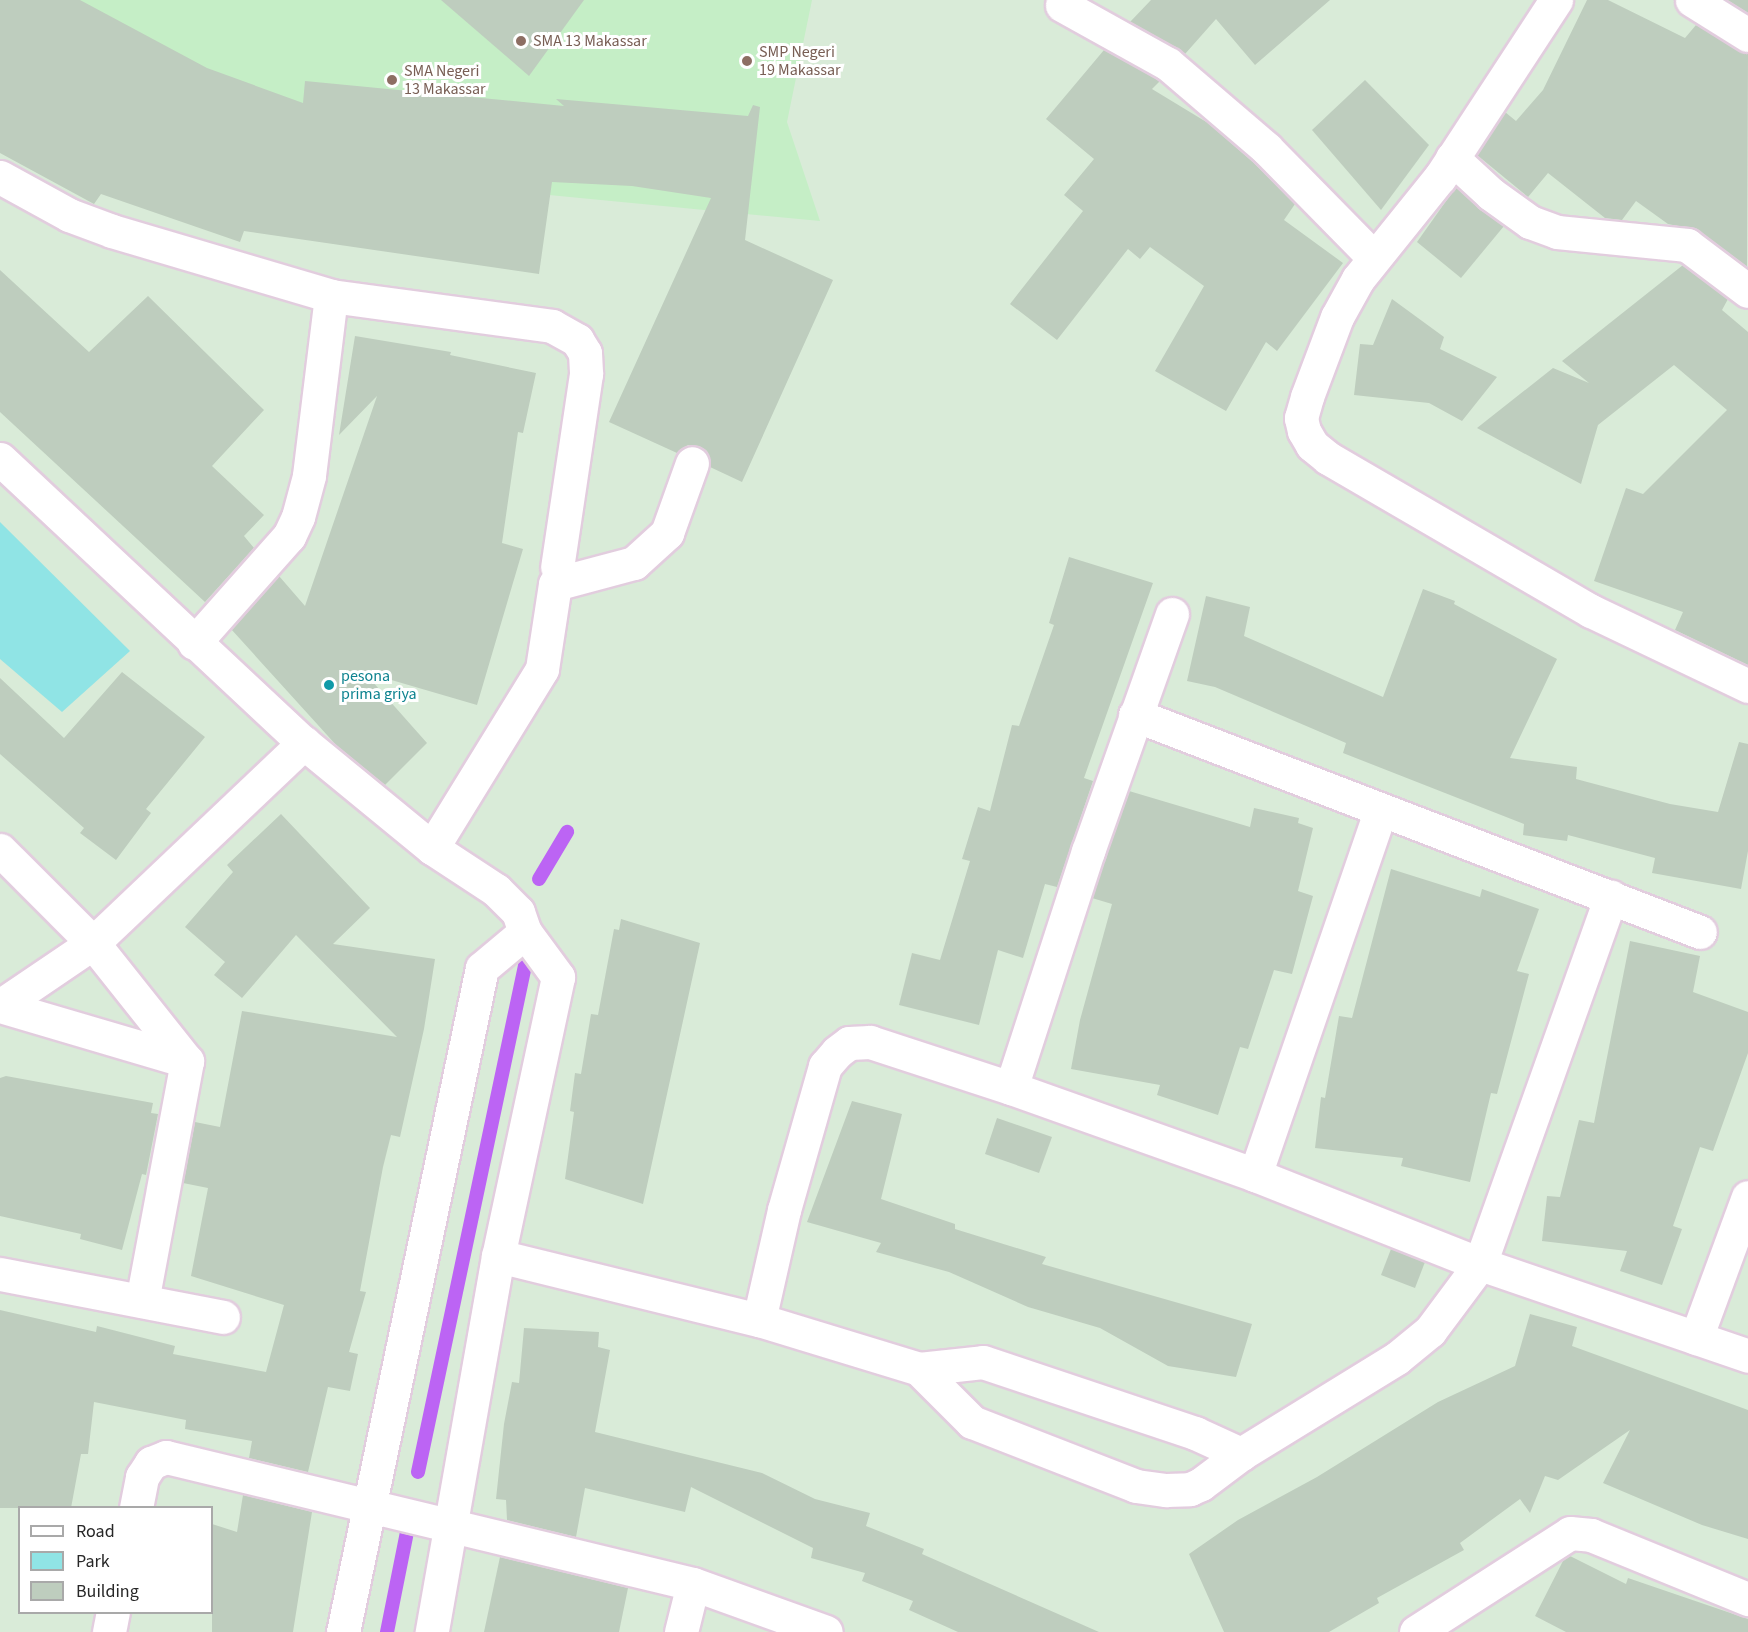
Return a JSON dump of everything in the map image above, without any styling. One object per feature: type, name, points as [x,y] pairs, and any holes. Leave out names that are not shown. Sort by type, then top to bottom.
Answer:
[{"type":"street","points":[[1556,0],[1452,158],[1373,257],[1336,317],[1301,418],[1312,445],[1591,611],[1748,686]]},
{"type":"street","points":[[1692,0],[1748,35]]},
{"type":"street","points":[[1074,2],[1168,64],[1267,149],[1373,257]]},
{"type":"street","points":[[1074,2],[1134,23]]},
{"type":"street","points":[[1452,158],[1491,194],[1530,222],[1557,232],[1687,245],[1748,291]]},
{"type":"street","points":[[0,177],[69,215],[112,231],[331,296],[552,326],[577,340],[585,353],[586,374],[557,567]]},
{"type":"street","points":[[194,643],[289,536],[298,517],[309,476],[331,296]]},
{"type":"street","points":[[0,459],[194,643],[304,743],[432,848],[496,890],[518,912],[525,932],[558,977],[498,1256],[432,1632]]},
{"type":"street","points":[[432,848],[542,669],[555,584],[634,563],[667,533],[692,463]]},
{"type":"street","points":[[1011,1088],[1135,715],[1172,614]]},
{"type":"street","points":[[1135,715],[1700,932]]},
{"type":"street","points":[[0,1006],[93,943],[304,743]]},
{"type":"street","points":[[1255,1175],[1381,810]]},
{"type":"street","points":[[0,850],[93,943],[187,1061],[142,1301]]},
{"type":"street","points":[[919,1369],[972,1422],[1137,1486],[1190,1489],[1241,1454],[1397,1358],[1430,1330],[1480,1264],[1611,897]]},
{"type":"street","points":[[343,1632],[367,1505],[482,968],[525,932]]},
{"type":"street","points":[[0,1006],[187,1061]]},
{"type":"street","points":[[759,1320],[784,1210],[825,1066],[837,1052],[849,1043],[870,1042],[1011,1088],[1255,1175],[1480,1264],[1748,1356]]},
{"type":"street","points":[[1696,1338],[1748,1197]]},
{"type":"street","points":[[498,1256],[759,1320],[919,1369],[983,1362],[1195,1433],[1241,1454]]},
{"type":"street","points":[[0,1274],[223,1317]]},
{"type":"street","points":[[136,1506],[142,1477],[152,1463],[166,1457],[693,1584],[826,1632]]},
{"type":"street","points":[[1416,1632],[1570,1533],[1591,1534],[1748,1599]]},
{"type":"street","points":[[681,1632],[693,1584]]},
{"type":"street","points":[[109,1632],[113,1614]]},
{"type":"shaded area","name":"SMA Negeri 13 Makassar","points":[[0,0],[812,0],[787,122],[820,221],[549,195]]},
{"type":"green space","points":[[0,522],[130,651],[62,712],[0,659]]},
{"type":"building","points":[[0,0],[80,0],[207,68],[303,103],[305,81],[564,106],[556,99],[748,116],[753,105],[760,107],[745,240],[833,280],[742,482],[710,467],[707,451],[699,446],[688,445],[677,453],[609,422],[711,198],[632,186],[552,182],[539,274],[244,231],[240,242],[101,194],[94,204],[0,153]]},
{"type":"building","name":"SMA 13 Makassar","points":[[441,0],[584,0],[529,76]]},
{"type":"building","points":[[1151,0],[1330,0],[1255,65],[1216,19],[1185,54],[1130,22]]},
{"type":"building","points":[[1587,0],[1608,0],[1685,38],[1696,25],[1748,54],[1747,267],[1698,230],[1668,224],[1636,201],[1622,220],[1605,218],[1548,173],[1528,197],[1477,155],[1505,112],[1516,121],[1543,90]]},
{"type":"building","points":[[1727,0],[1748,0],[1748,13]]},
{"type":"building","points":[[1104,50],[1160,81],[1152,89],[1208,123],[1254,163],[1295,204],[1284,220],[1343,263],[1277,351],[1266,342],[1226,411],[1155,371],[1204,286],[1150,247],[1140,259],[1128,249],[1057,340],[1010,304],[1083,211],[1064,195],[1094,159],[1046,119]]},
{"type":"building","points":[[1365,80],[1429,145],[1381,210],[1312,130]]},
{"type":"building","points":[[1456,187],[1504,226],[1461,278],[1417,242]]},
{"type":"building","points":[[1683,265],[1728,299],[1722,310],[1748,332],[1748,665],[1675,630],[1683,612],[1594,581],[1626,488],[1643,494],[1727,410],[1674,365],[1598,425],[1581,484],[1477,428],[1553,368],[1589,383],[1562,361]]},
{"type":"building","points":[[0,270],[89,352],[148,296],[264,410],[212,466],[264,515],[244,536],[254,548],[205,602],[0,412]]},
{"type":"building","points":[[1392,299],[1444,337],[1440,349],[1497,377],[1462,421],[1429,403],[1354,395],[1360,344],[1373,345]]},
{"type":"building","points":[[355,336],[451,352],[450,355],[536,373],[523,433],[518,432],[502,543],[523,549],[477,705],[364,672],[427,743],[385,785],[337,746],[231,629],[279,576],[305,606],[377,396],[339,435]]},
{"type":"building","points":[[1069,557],[1153,583],[1084,778],[1093,781],[1057,887],[1045,884],[1023,958],[998,950],[979,1025],[899,1005],[912,953],[940,960],[970,861],[962,859],[978,807],[990,811],[1012,725],[1019,726],[1054,625],[1049,623]]},
{"type":"building","points":[[1423,589],[1455,601],[1454,604],[1557,659],[1510,758],[1577,767],[1576,779],[1670,804],[1718,812],[1739,742],[1748,744],[1748,851],[1741,889],[1652,873],[1655,858],[1568,835],[1567,841],[1523,835],[1524,824],[1343,753],[1346,743],[1215,687],[1187,681],[1206,596],[1250,607],[1244,636],[1383,697]]},
{"type":"building","points":[[122,672],[205,737],[146,809],[151,813],[116,860],[80,833],[84,828],[0,754],[0,678],[64,738]]},
{"type":"building","points":[[1129,791],[1250,827],[1254,808],[1299,818],[1298,823],[1313,828],[1298,891],[1313,896],[1292,974],[1274,970],[1248,1049],[1240,1047],[1218,1115],[1157,1095],[1160,1085],[1071,1069],[1080,1020],[1112,904],[1092,898]]},
{"type":"building","points":[[281,814],[370,908],[333,944],[435,959],[424,1029],[400,1137],[391,1135],[383,1167],[360,1291],[366,1292],[349,1352],[358,1354],[350,1391],[328,1387],[308,1472],[249,1458],[252,1441],[185,1429],[186,1420],[94,1402],[88,1454],[81,1454],[71,1506],[0,1508],[0,1310],[96,1332],[97,1326],[175,1346],[173,1354],[266,1372],[284,1305],[191,1276],[208,1188],[183,1183],[195,1122],[220,1127],[242,1011],[397,1037],[296,935],[242,998],[214,975],[225,962],[185,927],[233,872],[227,865]]},
{"type":"building","points":[[1391,869],[1480,897],[1482,889],[1539,909],[1517,971],[1529,974],[1497,1094],[1491,1093],[1470,1182],[1401,1166],[1403,1158],[1315,1148],[1321,1097],[1325,1098],[1339,1016],[1352,1018]]},
{"type":"building","points":[[621,919],[700,943],[643,1204],[565,1179],[574,1112],[570,1111],[575,1073],[581,1074],[591,1014],[598,1015],[614,929],[619,930]]},
{"type":"building","points":[[1630,941],[1700,956],[1693,992],[1748,1012],[1748,1053],[1713,1151],[1700,1147],[1673,1226],[1682,1229],[1662,1285],[1620,1271],[1627,1251],[1542,1241],[1547,1196],[1560,1197],[1579,1120],[1594,1123]]},
{"type":"building","points":[[6,1076],[153,1103],[151,1113],[158,1114],[146,1175],[142,1174],[122,1250],[80,1239],[81,1234],[0,1216],[0,1078]]},
{"type":"building","points":[[852,1101],[902,1114],[881,1199],[955,1224],[955,1229],[1046,1257],[1042,1264],[1252,1324],[1236,1377],[1168,1366],[1100,1328],[1028,1307],[949,1272],[876,1252],[881,1243],[807,1222]]},
{"type":"building","points":[[997,1118],[1052,1137],[1039,1173],[985,1154]]},
{"type":"building","points":[[1391,1249],[1425,1262],[1415,1288],[1381,1275]]},
{"type":"building","points":[[1530,1314],[1577,1327],[1572,1346],[1748,1410],[1748,1539],[1702,1525],[1603,1483],[1630,1430],[1558,1480],[1545,1476],[1530,1513],[1520,1499],[1460,1543],[1464,1550],[1377,1598],[1379,1603],[1329,1632],[1224,1632],[1189,1554],[1238,1520],[1317,1477],[1438,1402],[1515,1366]]},
{"type":"building","points":[[524,1328],[599,1332],[598,1347],[610,1350],[595,1432],[762,1473],[815,1499],[870,1513],[866,1526],[924,1549],[922,1554],[1099,1632],[958,1632],[909,1610],[913,1601],[862,1581],[865,1573],[811,1558],[813,1548],[691,1487],[685,1512],[585,1488],[576,1537],[507,1520],[506,1500],[496,1499],[504,1424],[512,1382],[519,1383]]},
{"type":"building","points":[[243,1495],[312,1512],[293,1632],[212,1632],[213,1524],[237,1532]]},
{"type":"building","points":[[1570,1556],[1626,1584],[1628,1578],[1748,1619],[1748,1632],[1566,1632],[1535,1616],[1564,1559]]},
{"type":"building","points":[[500,1557],[628,1588],[619,1632],[484,1632]]},
{"type":"waterway","points":[[539,879],[567,832]]},
{"type":"waterway","points":[[418,1472],[527,956]]},
{"type":"waterway","points":[[387,1632],[408,1527]]},
{"type":"place","name":"SMA 13 Makassar","points":[[521,41]]},
{"type":"place","name":"SMP Negeri 19 Makassar","points":[[747,61]]},
{"type":"place","name":"SMA Negeri 13 Makassar","points":[[392,80]]},
{"type":"place","name":"pesona prima griya","points":[[329,685]]}]
